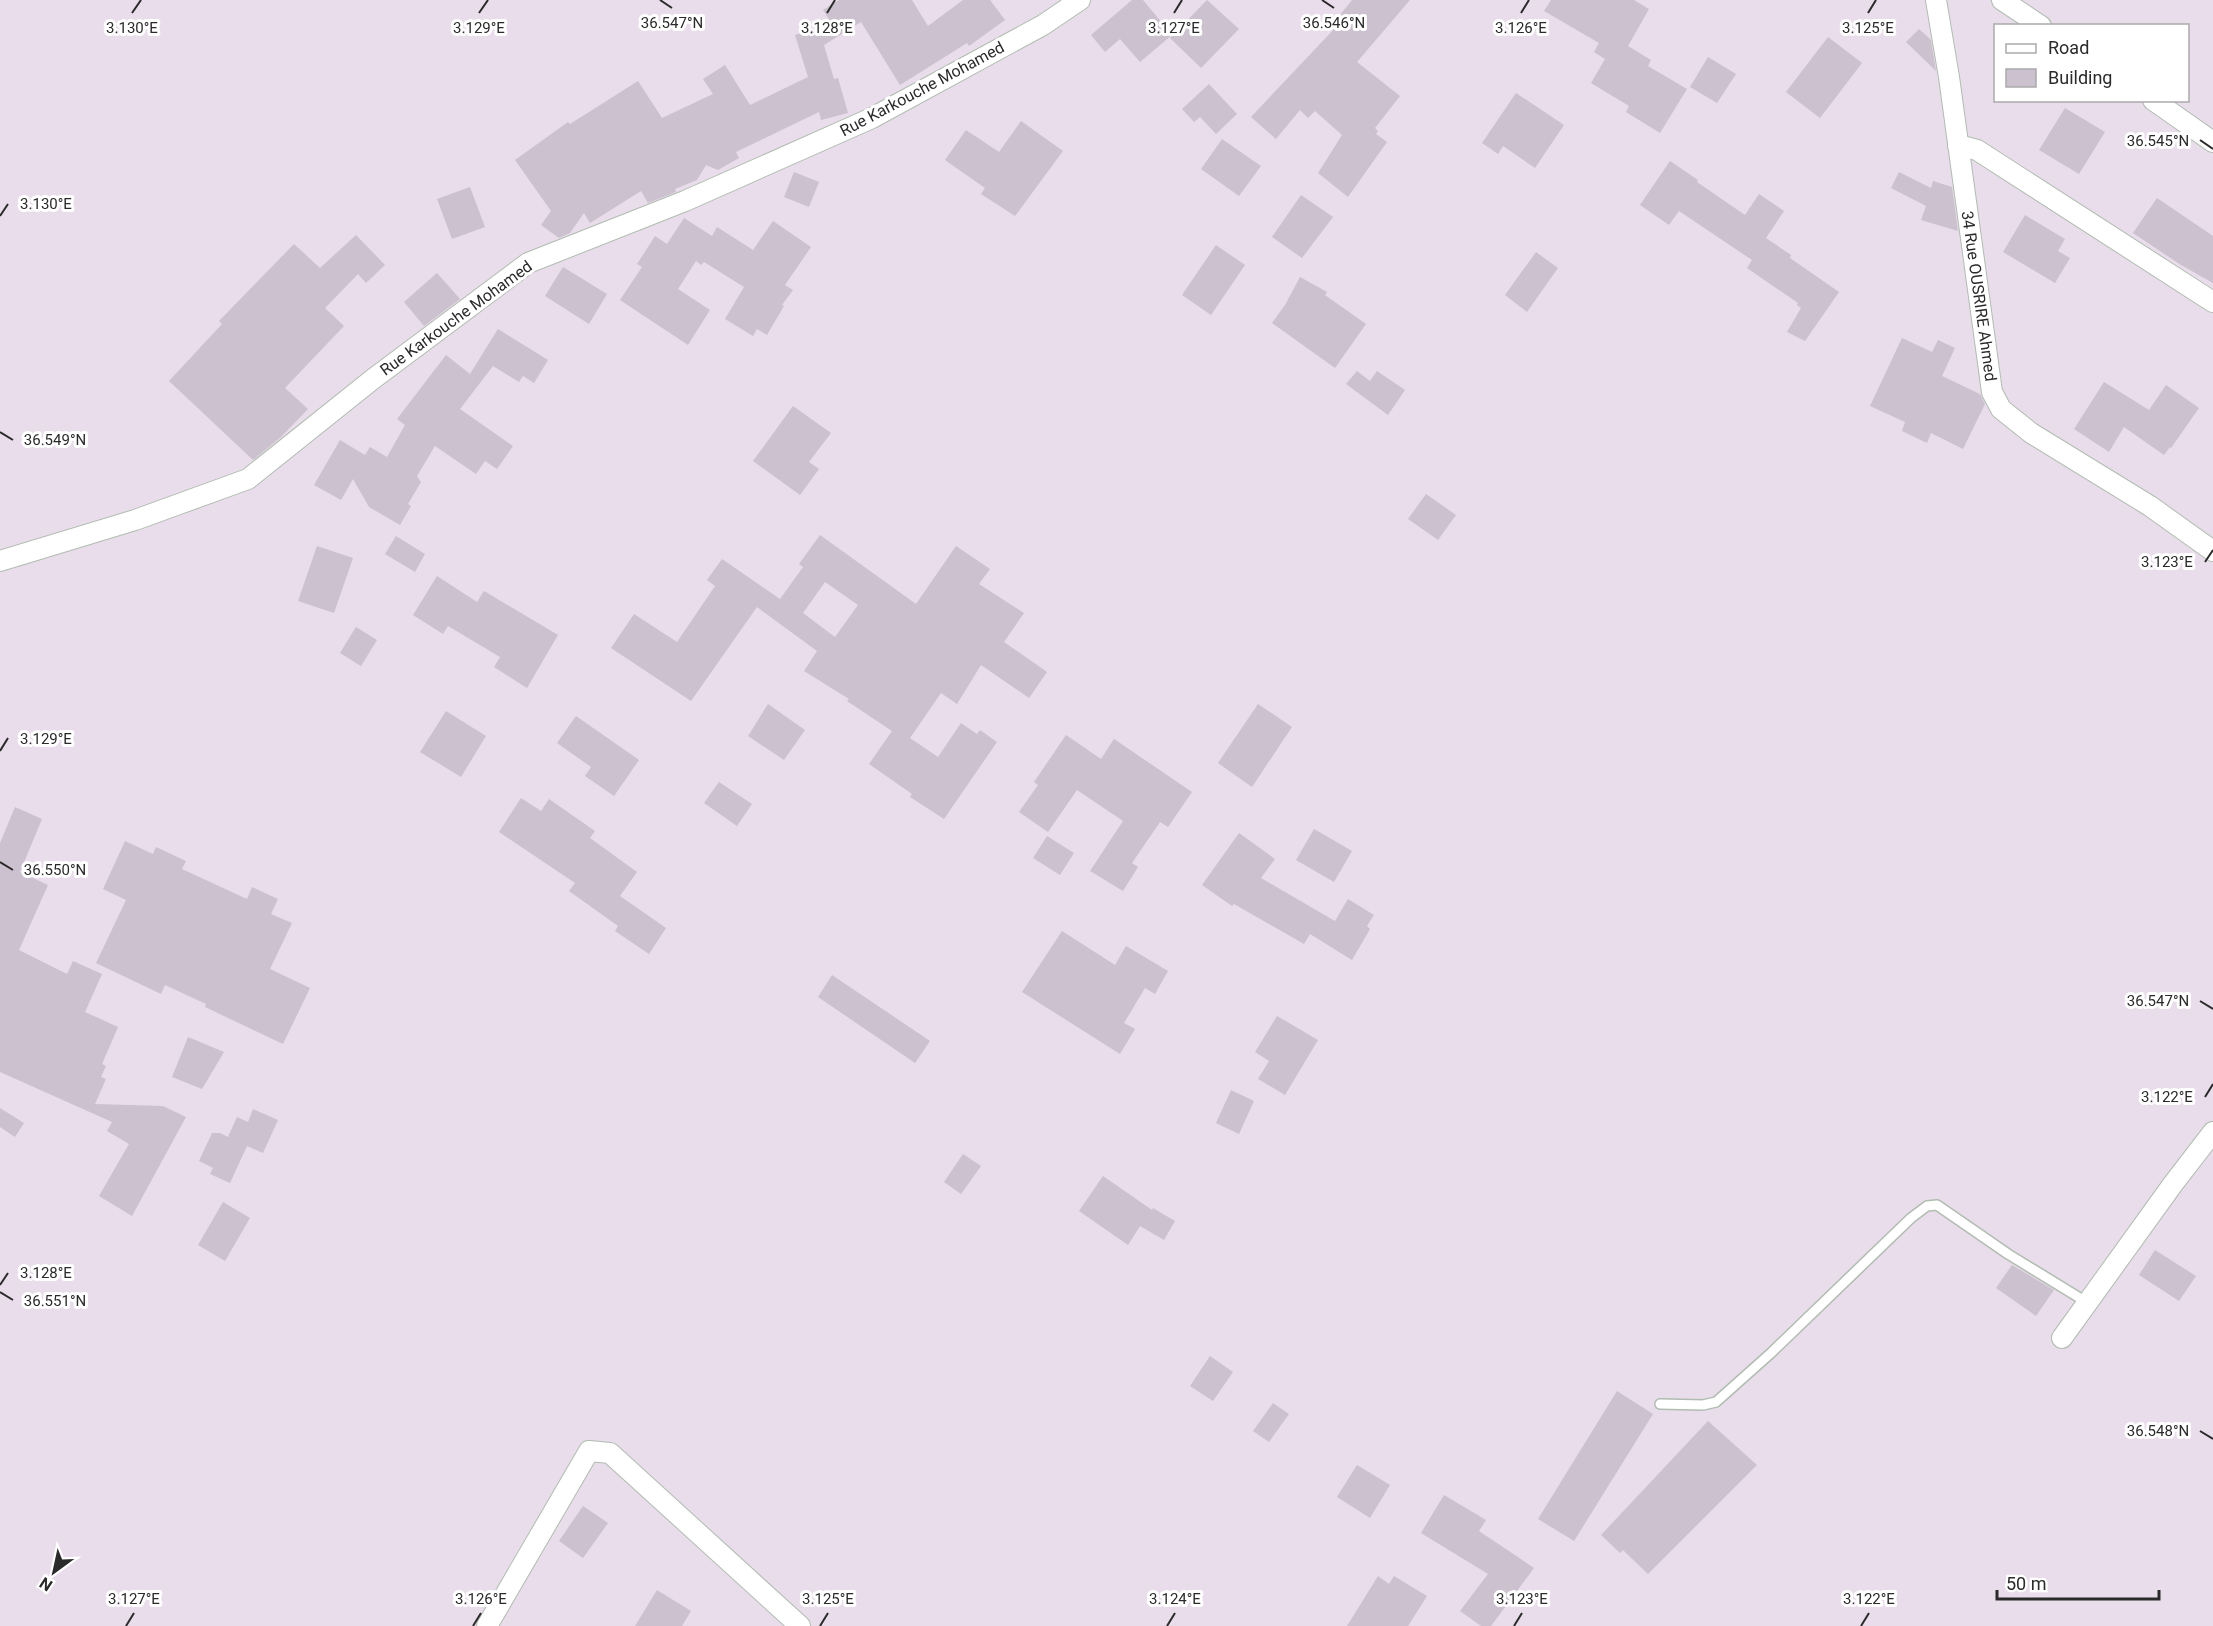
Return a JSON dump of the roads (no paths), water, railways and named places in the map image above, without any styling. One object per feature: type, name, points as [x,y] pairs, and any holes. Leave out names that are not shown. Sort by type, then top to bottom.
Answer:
[{"type":"street","name":"Rue Karkouche Mohamed","points":[[0,561],[135,520],[248,479],[373,379],[528,263],[685,201],[872,118],[1043,25],[1080,0]]},
{"type":"street","name":"34 Rue OUSRIRE Ahmed","points":[[1936,0],[1992,392],[2001,410],[2031,433],[2150,506],[2213,551]]},
{"type":"street","points":[[2002,0],[2038,24]]},
{"type":"street","points":[[2156,102],[2213,142]]},
{"type":"street","points":[[1958,145],[1977,150],[2213,302]]},
{"type":"street","points":[[2062,1338],[2213,1132]]},
{"type":"street","points":[[487,1626],[589,1451],[610,1453],[800,1626]]},
{"type":"lane","points":[[1660,1404],[1703,1405],[1716,1402],[1771,1353],[1911,1218],[1927,1206],[1937,1205],[2008,1254],[2088,1304]]}]
